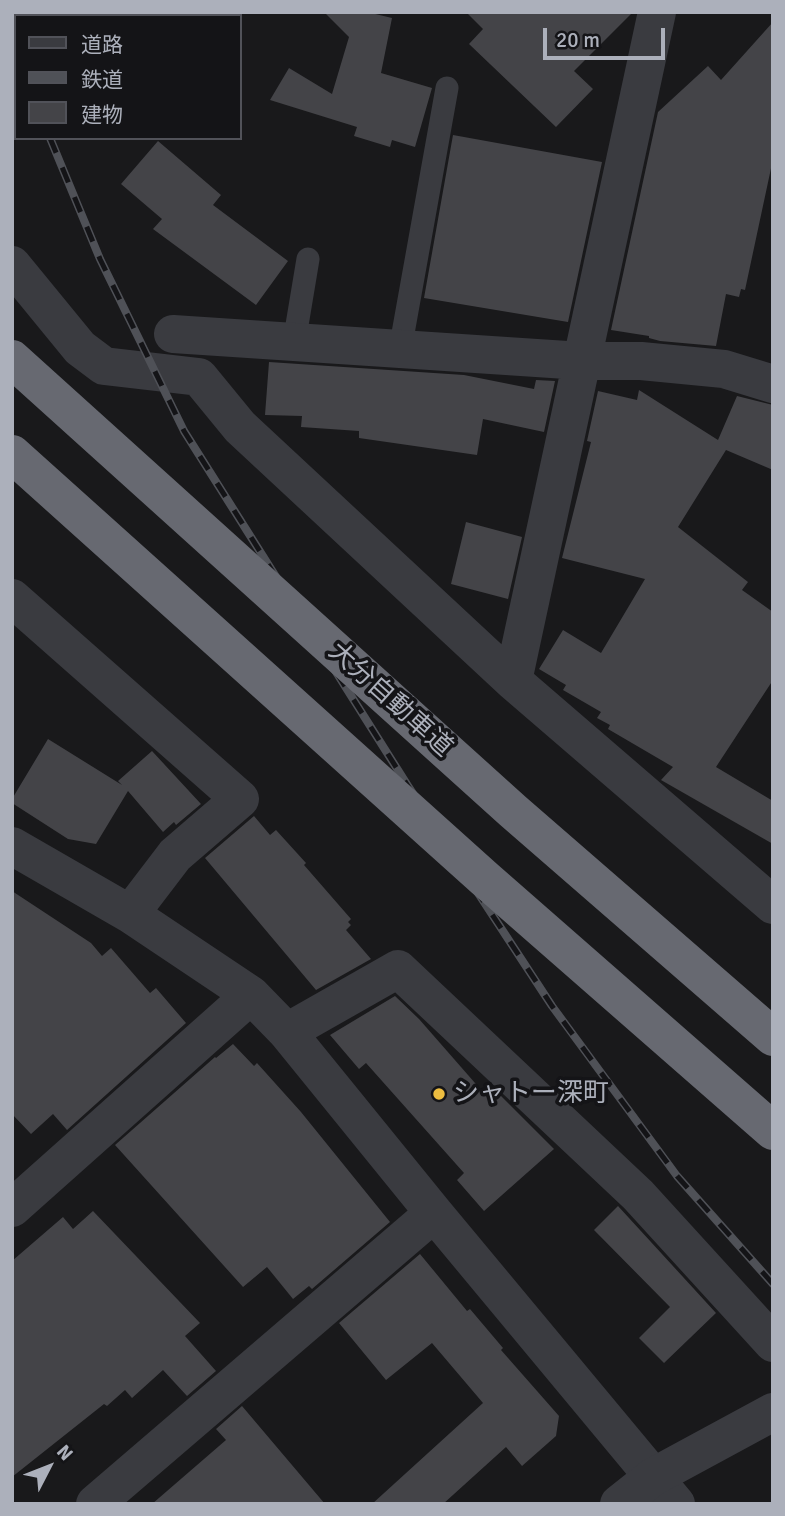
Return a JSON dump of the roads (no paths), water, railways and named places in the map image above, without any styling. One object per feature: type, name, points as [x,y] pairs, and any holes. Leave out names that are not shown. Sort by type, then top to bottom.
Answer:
[{"type":"highway","name":"大分自動車道","points":[[12,359],[513,811],[773,1037]]},
{"type":"highway","points":[[12,454],[484,878],[773,1131]]},
{"type":"street","points":[[513,681],[657,12]]},
{"type":"street","points":[[12,265],[80,348],[104,366],[200,377],[240,427],[513,681],[773,905]]},
{"type":"street","points":[[173,334],[582,361],[641,361],[724,369],[773,384]]},
{"type":"street","points":[[12,598],[240,799],[175,855],[130,914]]},
{"type":"street","points":[[12,846],[130,914],[251,995],[287,1031],[664,1491]]},
{"type":"street","points":[[287,1031],[398,968],[638,1195],[773,1343]]},
{"type":"street","points":[[16,1198],[251,995]]},
{"type":"street","points":[[95,1504],[434,1213]]},
{"type":"street","points":[[618,1504],[664,1491],[773,1412]]},
{"type":"lane","points":[[400,350],[447,88]]},
{"type":"lane","points":[[294,343],[308,258]]},
{"type":"railway","points":[[12,48],[14,52]]},
{"type":"railway","points":[[51,140],[100,259],[184,431],[408,786],[552,1006],[677,1176],[773,1284]]},
{"type":"place","name":"シャトー深町","points":[[439,1094]]}]
